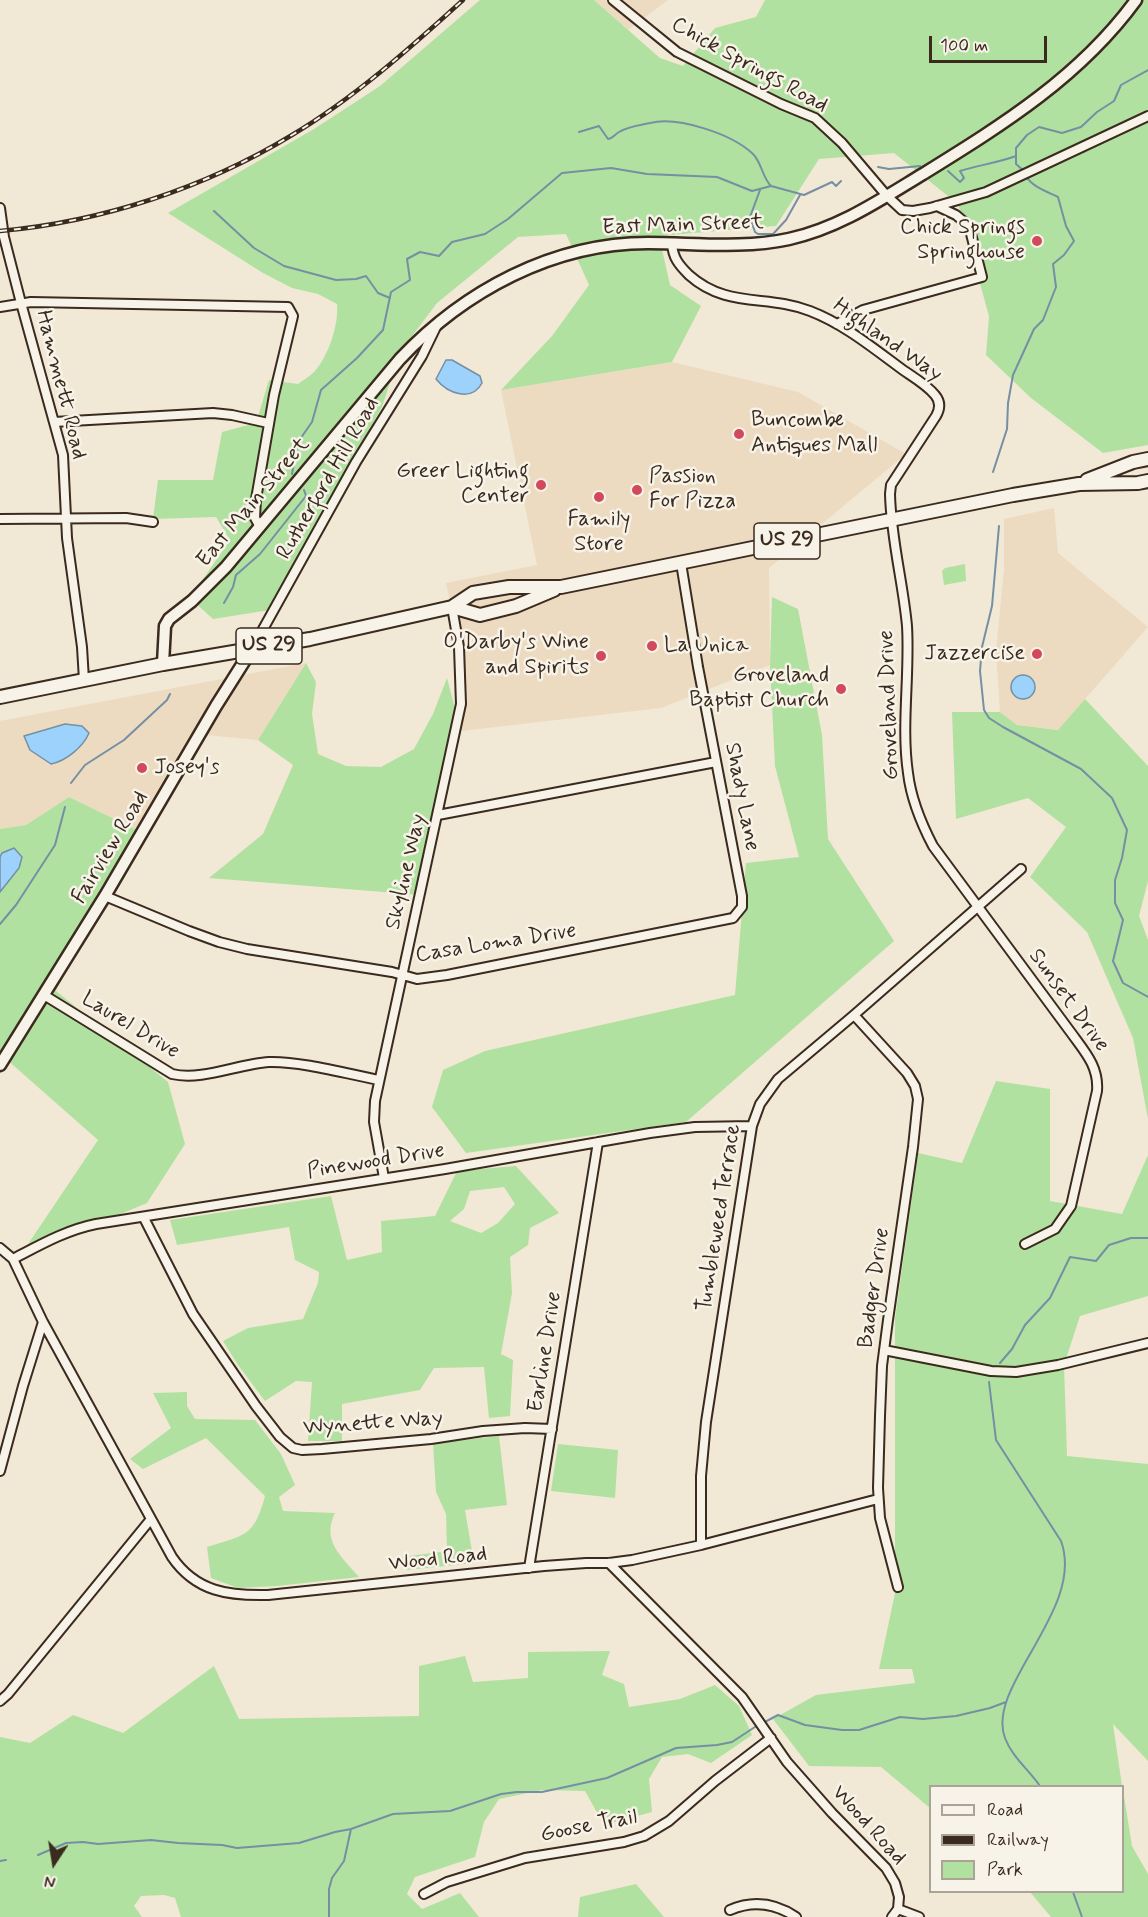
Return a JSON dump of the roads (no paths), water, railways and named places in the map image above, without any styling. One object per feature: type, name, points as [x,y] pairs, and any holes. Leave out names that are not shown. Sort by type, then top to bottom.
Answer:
[{"type":"main road","name":"US 29","points":[[1079,484],[1133,462],[1148,459]]},
{"type":"main road","name":"US 29","points":[[0,697],[163,664],[310,639],[452,607],[473,593],[509,587],[561,587],[1079,484],[1148,481]]},
{"type":"main road","name":"US 29","points":[[452,607],[480,615],[516,606],[561,587]]},
{"type":"street","name":"Chick Springs Road","points":[[613,0],[676,52],[814,118],[842,143],[887,196],[902,210],[913,211],[937,206],[986,192],[1148,116]]},
{"type":"street","name":"East Main Street","points":[[163,664],[165,626],[169,619],[213,581],[400,359],[458,307],[480,292],[531,267],[586,251],[617,246],[744,245],[790,239],[853,217],[1001,126],[1055,86],[1092,52],[1136,0]]},
{"type":"street","points":[[837,324],[862,310],[982,277],[969,226],[956,215],[937,206]]},
{"type":"street","name":"Hammett Road","points":[[0,208],[4,237],[63,455],[66,518],[84,680]]},
{"type":"street","name":"Highland Way","points":[[672,244],[673,254],[681,267],[700,284],[716,293],[736,298],[794,306],[810,311],[862,340],[934,393],[939,408],[936,416],[891,485],[891,520]]},
{"type":"street","points":[[0,307],[31,302],[285,305],[291,309],[292,316],[268,423],[256,499],[255,518],[260,527]]},
{"type":"street","name":"Rutherford Hill Road","points":[[252,649],[356,462],[422,356],[436,327]]},
{"type":"street","points":[[54,422],[213,413],[268,423]]},
{"type":"street","points":[[0,519],[126,518],[153,522]]},
{"type":"street","name":"Groveland Drive","points":[[891,520],[903,591],[907,635],[906,751],[912,795],[933,846],[978,908]]},
{"type":"street","name":"Shady Lane","points":[[681,563],[742,896]]},
{"type":"street","name":"Skyline Way","points":[[384,1178],[374,1122],[375,1101],[461,704],[459,647],[452,607]]},
{"type":"street","name":"Fairview Road","points":[[0,1065],[105,896],[252,649]]},
{"type":"street","points":[[438,815],[716,762]]},
{"type":"street","name":"Tumbleweed Terrace","points":[[701,1545],[701,1476],[706,1422],[752,1126],[760,1104],[773,1084],[1021,869]]},
{"type":"street","name":"Casa Loma Drive","points":[[105,896],[219,942],[417,979],[729,920],[740,912],[743,903],[742,896]]},
{"type":"street","name":"Sunset Drive","points":[[978,908],[1085,1052],[1094,1065],[1097,1076],[1097,1091],[1071,1206],[1055,1229],[1025,1244]]},
{"type":"street","name":"Laurel Drive","points":[[45,995],[172,1074],[191,1076],[275,1062],[380,1080]]},
{"type":"street","name":"Badger Drive","points":[[855,1015],[907,1073],[915,1086],[918,1099],[884,1350],[880,1416],[878,1499],[883,1533],[898,1587]]},
{"type":"street","name":"Pinewood Drive","points":[[13,1259],[55,1237],[74,1229],[96,1224],[695,1127],[752,1126]]},
{"type":"street","name":"Earline Drive","points":[[529,1568],[598,1142]]},
{"type":"street","name":"Wynette Way","points":[[144,1218],[193,1314],[256,1406],[280,1437],[293,1448],[322,1449],[525,1428],[552,1429]]},
{"type":"street","name":"Wood Road","points":[[0,1248],[13,1259],[43,1322],[172,1557],[184,1573],[203,1586],[251,1596],[529,1568],[609,1563],[742,1697],[812,1791],[889,1872],[898,1890],[898,1910]]},
{"type":"street","points":[[0,1471],[28,1366],[43,1322]]},
{"type":"street","points":[[884,1350],[991,1371],[1016,1372],[1058,1365],[1148,1343]]},
{"type":"street","points":[[609,1563],[701,1545],[878,1499]]},
{"type":"street","points":[[0,1701],[151,1519]]},
{"type":"street","name":"Goose Trail","points":[[424,1894],[447,1882],[525,1858],[624,1842],[644,1836],[669,1821],[715,1781],[771,1738]]},
{"type":"street","points":[[730,1910],[744,1904],[761,1904],[785,1910],[796,1917]]},
{"type":"street","points":[[892,1917],[898,1910],[919,1917]]},
{"type":"water","points":[[446,360],[452,360],[480,376],[482,383],[478,389],[460,394],[441,384],[436,379]]},
{"type":"water","points":[[1023,675],[1032,678],[1035,687],[1032,696],[1023,699],[1014,696],[1011,687],[1014,678]]},
{"type":"water","points":[[65,724],[82,726],[89,733],[73,753],[51,764],[30,750],[24,736]]},
{"type":"water","points":[[14,848],[22,857],[19,868],[0,892],[0,857],[2,853]]},
{"type":"waterway","points":[[1024,171],[1016,164],[1016,148],[1027,135],[1039,127],[1062,133],[1081,127],[1097,112],[1114,101],[1121,85],[1148,70]]},
{"type":"waterway","points":[[579,132],[599,126],[608,139],[626,129],[650,123],[675,122],[704,128],[732,140],[753,154],[771,186]]},
{"type":"waterway","points":[[948,171],[960,182],[964,178],[960,171],[1016,156]]},
{"type":"waterway","points":[[878,167],[889,169],[920,166]]},
{"type":"waterway","points":[[292,474],[298,442],[312,422],[321,390],[357,358],[383,330],[391,292],[410,280],[407,259],[420,252],[439,256],[452,242],[485,234],[508,219],[562,173],[611,168],[647,174],[717,177],[752,191],[771,186],[804,195],[832,182],[836,186],[841,181]]},
{"type":"waterway","points":[[993,472],[1007,429],[1008,403],[1013,375],[1034,329],[1043,320],[1056,287],[1053,264],[1064,255],[1074,241],[1066,226],[1058,197],[1036,186],[1026,176]]},
{"type":"waterway","points":[[760,190],[750,217],[755,232],[758,234],[773,234],[786,220],[800,195]]},
{"type":"waterway","points":[[214,211],[254,248],[284,266],[336,280],[366,276],[378,293],[390,298]]},
{"type":"waterway","points":[[224,603],[233,587],[236,575],[260,554],[306,496],[304,490]]},
{"type":"waterway","points":[[999,526],[992,606],[982,647],[980,671],[984,710],[989,718],[1003,727],[1081,769],[1112,798],[1127,830],[1115,880],[1115,903],[1123,920],[1113,961],[1123,983],[1148,997]]},
{"type":"waterway","points":[[71,783],[85,765],[124,740],[167,700],[170,694]]},
{"type":"waterway","points":[[0,924],[16,905],[55,845],[65,807]]},
{"type":"waterway","points":[[1000,1363],[1012,1349],[1025,1325],[1050,1298],[1070,1257],[1096,1261],[1109,1245],[1131,1238],[1148,1238]]},
{"type":"waterway","points":[[989,1382],[996,1440],[1061,1541],[1065,1567],[1060,1593],[1049,1620],[1009,1695],[1003,1717],[1008,1745],[1039,1785]]},
{"type":"waterway","points":[[763,1723],[778,1715],[805,1725],[859,1730],[900,1717],[923,1719],[956,1716],[1006,1702]]},
{"type":"waterway","points":[[38,1855],[66,1843],[83,1842],[98,1844],[151,1840],[237,1848],[299,1843],[351,1829],[393,1814],[450,1811],[501,1794],[542,1792],[607,1778],[676,1748],[732,1742],[758,1725]]},
{"type":"waterway","points":[[329,1917],[329,1889],[332,1878],[344,1861],[351,1829]]},
{"type":"waterway","points":[[0,1861],[6,1860]]},
{"type":"waterway","points":[[1073,1893],[1082,1917]]},
{"type":"railway","points":[[0,231],[76,220],[114,211],[188,186],[259,154],[315,121],[359,89],[463,0]]},
{"type":"place","name":"Chick Springs Springhouse","points":[[1037,241]]},
{"type":"place","name":"Buncombe Antiques Mall","points":[[739,434]]},
{"type":"place","name":"Greer Lighting Center","points":[[541,485]]},
{"type":"place","name":"Passion For Pizza","points":[[637,490]]},
{"type":"place","name":"Family Store","points":[[599,497]]},
{"type":"place","name":"La Unica","points":[[652,646]]},
{"type":"place","name":"Jazzercise","points":[[1037,654]]},
{"type":"place","name":"O'Darby's Wine and Spirits","points":[[601,656]]},
{"type":"place","name":"Groveland Baptist Church","points":[[841,689]]},
{"type":"place","name":"Josey's","points":[[142,768]]}]
